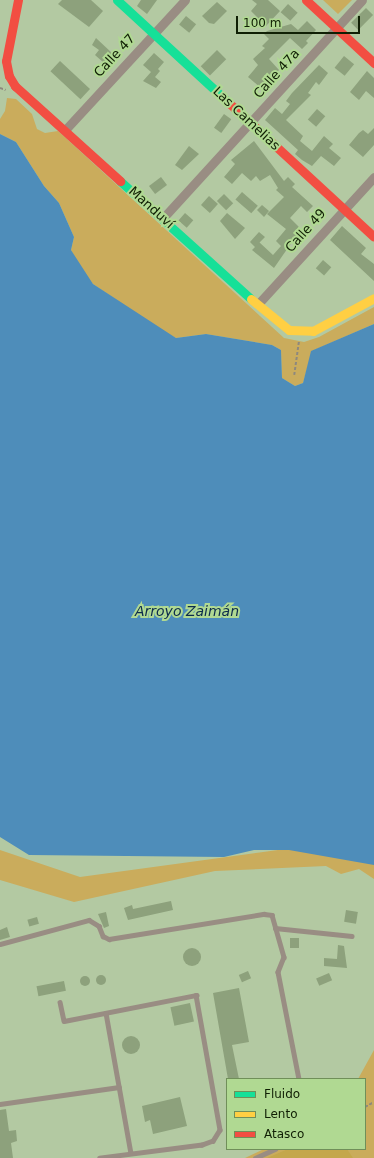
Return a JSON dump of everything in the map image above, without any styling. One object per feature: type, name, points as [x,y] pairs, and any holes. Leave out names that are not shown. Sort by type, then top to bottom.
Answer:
[{"type":"street","name":"Manduví","points":[[18,0],[6,61],[9,76],[15,86],[277,322],[299,336]]},
{"type":"street","name":"Las Camelias","points":[[117,0],[374,237]]},
{"type":"street","name":"Calle 47","points":[[65,130],[185,0]]},
{"type":"street","points":[[306,0],[374,63]]},
{"type":"street","name":"Calle 47a","points":[[163,218],[362,0]]},
{"type":"street","name":"Calle 49","points":[[258,304],[374,177]]},
{"type":"street","points":[[299,336],[313,331],[374,298]]},
{"type":"lane","points":[[0,944],[89,920],[99,926],[103,936],[109,939],[264,914],[272,915],[284,957],[278,972],[299,1078]]},
{"type":"lane","points":[[275,928],[352,936]]},
{"type":"lane","points":[[60,1002],[64,1020],[196,995],[220,1130],[213,1141],[100,1158]]},
{"type":"lane","points":[[106,1013],[131,1153]]},
{"type":"lane","points":[[0,1104],[119,1087]]},
{"type":"lane","points":[[255,1158],[273,1150]]},
{"type":"path","points":[[294,375],[299,336]]},
{"type":"shaded area","points":[[323,0],[352,0],[338,14]]},
{"type":"shaded area","points":[[7,98],[16,99],[32,114],[37,129],[45,133],[58,131],[284,338],[304,342],[319,337],[374,307],[374,324],[312,351],[303,383],[295,386],[282,378],[281,350],[272,345],[206,334],[176,338],[159,329],[93,284],[80,268],[71,250],[74,237],[59,203],[44,186],[16,142],[0,134],[0,119],[5,111]]},
{"type":"shaded area","points":[[344,841],[374,858],[374,879],[359,869],[341,874],[326,866],[215,871],[74,902],[0,880],[0,850],[80,877]]},
{"type":"shaded area","points":[[374,1050],[374,1158],[245,1158],[262,1150],[366,1150],[366,1078],[359,1078]]},
{"type":"shaded area","points":[[286,1150],[348,1150],[353,1158],[267,1158]]},
{"type":"water","name":"Arroyo Zaimán","points":[[0,134],[16,142],[44,186],[59,203],[74,237],[71,250],[93,284],[176,338],[206,334],[272,345],[281,350],[282,378],[295,386],[303,383],[311,351],[374,324],[374,865],[289,850],[254,850],[224,857],[29,855],[0,837]]},
{"type":"building","points":[[62,0],[91,0],[103,11],[89,27],[58,4]]},
{"type":"building","points":[[141,0],[157,0],[147,14],[137,6]]},
{"type":"building","points":[[252,0],[268,0],[280,11],[266,26],[251,11],[257,4]]},
{"type":"building","points":[[217,2],[227,11],[214,24],[209,23],[202,16]]},
{"type":"building","points":[[288,4],[298,13],[290,21],[281,12]]},
{"type":"building","points":[[366,8],[373,15],[358,30],[351,23]]},
{"type":"building","points":[[186,16],[196,24],[189,33],[179,25]]},
{"type":"building","points":[[307,21],[316,30],[306,41],[308,43],[302,49],[290,38],[269,59],[279,70],[261,88],[248,77],[258,65],[253,59],[265,48],[262,46],[269,39],[264,34],[267,31],[291,24],[298,30]]},
{"type":"building","points":[[96,38],[113,54],[104,63],[95,55],[99,50],[92,45]]},
{"type":"building","points":[[217,50],[226,59],[210,75],[201,66]]},
{"type":"building","points":[[154,53],[164,62],[158,69],[160,71],[155,77],[161,82],[156,88],[143,81],[151,72],[143,65]]},
{"type":"building","points":[[344,56],[354,64],[345,76],[335,68]]},
{"type":"building","points":[[60,61],[90,89],[80,99],[50,71]]},
{"type":"building","points":[[319,65],[328,73],[319,85],[316,82],[308,93],[311,95],[286,120],[303,136],[300,141],[312,151],[324,136],[333,144],[329,148],[341,158],[334,166],[321,156],[312,166],[302,160],[295,154],[298,150],[265,120],[275,108],[282,114],[290,104],[286,101],[292,93]]},
{"type":"building","points":[[367,71],[374,78],[374,98],[366,91],[359,100],[350,92]]},
{"type":"building","points":[[317,109],[325,116],[316,127],[308,120]]},
{"type":"building","points":[[224,114],[231,119],[221,133],[214,128]]},
{"type":"building","points":[[374,128],[374,145],[363,157],[349,145],[363,130],[368,134]]},
{"type":"building","points":[[254,141],[284,181],[288,177],[295,184],[292,187],[313,206],[307,212],[301,206],[290,218],[301,229],[274,268],[252,250],[255,247],[250,242],[259,232],[265,237],[260,242],[273,255],[281,246],[276,241],[286,229],[267,214],[284,197],[276,190],[278,188],[270,175],[260,181],[256,176],[251,181],[242,173],[232,184],[224,177],[235,164],[231,160]]},
{"type":"building","points":[[189,146],[199,154],[182,170],[175,165]]},
{"type":"building","points":[[161,177],[167,185],[155,194],[149,186]]},
{"type":"building","points":[[242,192],[258,206],[251,213],[235,200]]},
{"type":"building","points":[[224,194],[233,203],[226,210],[217,201]]},
{"type":"building","points":[[209,196],[218,204],[210,213],[201,205]]},
{"type":"building","points":[[262,205],[269,211],[264,217],[257,210]]},
{"type":"building","points":[[185,213],[193,220],[187,228],[178,221]]},
{"type":"building","points":[[227,213],[245,228],[235,239],[220,221]]},
{"type":"building","points":[[342,226],[366,248],[361,254],[374,264],[374,281],[330,240]]},
{"type":"building","points":[[323,260],[331,267],[324,276],[316,268]]},
{"type":"building","points":[[171,901],[173,910],[128,920],[124,908],[132,905],[133,909]]},
{"type":"building","points":[[346,910],[358,912],[356,924],[344,922]]},
{"type":"building","points":[[106,912],[109,926],[104,928],[98,914]]},
{"type":"building","points":[[37,917],[39,924],[29,926],[27,920]]},
{"type":"building","points":[[7,927],[10,937],[0,940],[0,930]]},
{"type":"building","points":[[290,938],[299,938],[299,948],[290,948]]},
{"type":"building","points":[[338,945],[344,946],[347,968],[324,966],[324,958],[337,959]]},
{"type":"building","points":[[192,948],[198,951],[201,957],[198,963],[192,966],[186,963],[183,957],[186,951]]},
{"type":"building","points":[[248,971],[251,978],[242,982],[239,975]]},
{"type":"building","points":[[329,973],[332,980],[319,986],[316,978]]},
{"type":"building","points":[[99,975],[103,975],[105,976],[105,984],[99,985],[96,982],[96,978]]},
{"type":"building","points":[[83,976],[87,976],[89,977],[89,985],[83,986],[80,983],[80,979]]},
{"type":"building","points":[[64,981],[66,991],[38,996],[37,986]]},
{"type":"building","points":[[239,988],[249,1042],[232,1045],[239,1078],[228,1078],[213,993]]},
{"type":"building","points":[[190,1003],[194,1022],[174,1026],[170,1007]]},
{"type":"building","points":[[131,1036],[137,1039],[140,1045],[137,1051],[131,1054],[125,1051],[122,1045],[125,1039]]},
{"type":"building","points":[[180,1097],[187,1126],[153,1134],[150,1120],[145,1122],[142,1106]]},
{"type":"building","points":[[6,1109],[9,1131],[16,1130],[17,1141],[11,1143],[13,1158],[0,1158],[0,1110]]},
{"type":"traffic: fast","points":[[117,0],[229,103]]},
{"type":"traffic: fast","points":[[120,181],[251,299]]},
{"type":"traffic: slow","points":[[251,299],[289,330],[313,331],[374,298]]},
{"type":"traffic: jam","points":[[18,0],[6,61],[9,76],[15,86],[120,181]]},
{"type":"traffic: jam","points":[[306,0],[374,63]]},
{"type":"traffic: jam","points":[[229,103],[374,237]]}]
